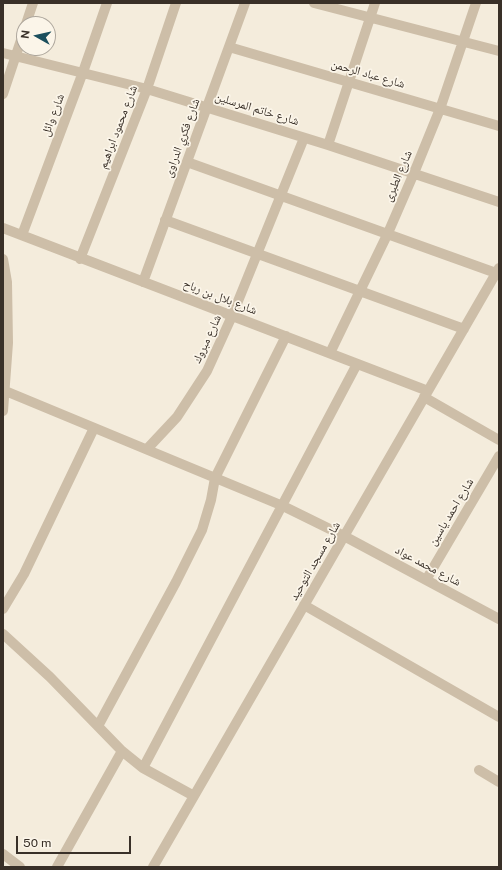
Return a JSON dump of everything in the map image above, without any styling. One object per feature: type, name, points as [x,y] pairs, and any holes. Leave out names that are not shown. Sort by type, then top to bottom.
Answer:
[{"type":"street","points":[[29,16],[33,3]]},
{"type":"street","name":"شارع وائل","points":[[22,235],[83,72],[107,3]]},
{"type":"street","name":"شارع محمود ابراهيم","points":[[80,259],[147,89],[176,3]]},
{"type":"street","name":"شارع فكري الدراوى","points":[[143,282],[245,3]]},
{"type":"street","points":[[314,3],[499,51]]},
{"type":"street","points":[[328,145],[375,3]]},
{"type":"street","name":"شارع الطبرى","points":[[330,353],[388,233],[414,173],[440,108],[464,42],[476,3]]},
{"type":"street","name":"شارع عباد الرحمن","points":[[229,48],[499,126]]},
{"type":"street","name":"شارع خاتم المرسلين","points":[[3,53],[83,72],[207,107],[328,145],[499,202]]},
{"type":"street","points":[[3,94],[16,56]]},
{"type":"street","name":"شارع مبروك","points":[[147,450],[177,417],[207,371],[258,254],[304,138]]},
{"type":"street","points":[[187,162],[498,270]]},
{"type":"street","points":[[166,220],[464,329]]},
{"type":"street","name":"شارع بلال بن رباح","points":[[3,228],[80,259],[357,364],[426,394],[499,440]]},
{"type":"street","points":[[3,259],[7,282],[8,343],[3,411]]},
{"type":"street","name":"شارع مسجد التوحيد","points":[[153,867],[498,270]]},
{"type":"street","points":[[98,726],[176,582],[202,530],[211,500],[215,478],[286,336]]},
{"type":"street","points":[[143,768],[357,364]]},
{"type":"street","name":"شارع محمد عواد","points":[[4,390],[283,506],[344,536],[499,620]]},
{"type":"street","points":[[3,609],[24,574],[94,428]]},
{"type":"street","name":"شارع احمد ياسين","points":[[426,580],[499,456]]},
{"type":"street","points":[[304,604],[499,717]]},
{"type":"street","points":[[3,634],[50,677],[122,752],[143,768],[194,796]]},
{"type":"street","points":[[57,867],[122,752]]},
{"type":"street","points":[[479,770],[499,782]]},
{"type":"street","points":[[3,854],[20,867]]}]
